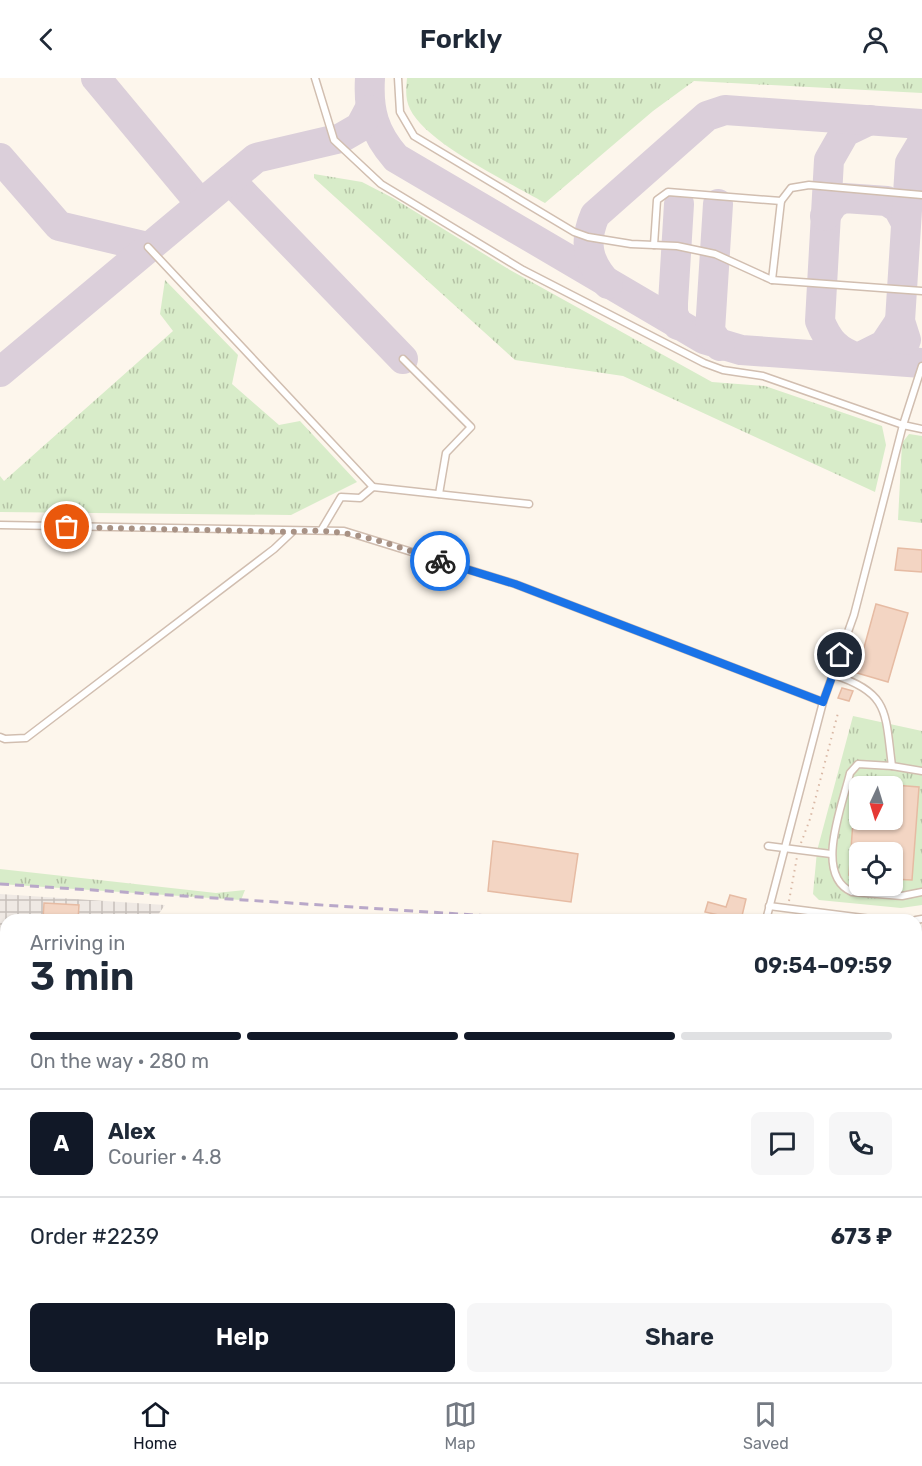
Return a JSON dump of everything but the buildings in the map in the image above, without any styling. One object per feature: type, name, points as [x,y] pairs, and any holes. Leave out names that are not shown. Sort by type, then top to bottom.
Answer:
[{"type":"lane","points":[[315,78],[334,140],[356,163],[381,184],[523,270],[704,363],[723,370],[763,376],[903,425],[922,429]]},
{"type":"lane","points":[[398,78],[400,112],[414,136],[574,232],[588,237],[715,254],[772,280],[922,291]]},
{"type":"lane","points":[[772,280],[781,201],[791,188],[808,185],[922,195]]},
{"type":"lane","points":[[654,245],[657,200],[664,193],[781,201]]},
{"type":"lane","points":[[148,247],[373,488],[529,504]]},
{"type":"lane","points":[[403,360],[471,427],[446,453],[439,494]]},
{"type":"lane","points":[[767,914],[823,702],[854,615],[903,425],[922,366]]},
{"type":"lane","points":[[322,529],[341,497],[360,498],[373,488]]},
{"type":"lane","points":[[0,525],[292,532],[322,529],[344,531],[515,584],[823,702]]},
{"type":"lane","points":[[0,737],[5,740],[26,738],[292,532]]},
{"type":"lane","points":[[834,675],[867,688],[877,699],[886,717],[892,766]]},
{"type":"lane","points":[[922,771],[864,763],[855,766],[850,773],[831,854],[833,872],[846,890],[902,896],[922,892]]},
{"type":"lane","points":[[768,846],[831,854]]},
{"type":"lane","points":[[769,906],[829,914]]},
{"type":"path","points":[[787,909],[798,850],[810,819],[838,713]]},
{"type":"shaded area","points":[[0,894],[165,905],[159,914],[0,914]]},
{"type":"green space","points":[[407,78],[922,78],[922,93],[694,81],[653,111],[545,203],[470,161],[433,136],[419,122],[408,105]]},
{"type":"green space","points":[[314,174],[362,182],[393,198],[510,270],[712,382],[765,386],[882,426],[886,445],[875,492],[623,376],[515,360],[314,178]]},
{"type":"green space","points":[[165,280],[238,355],[232,384],[279,425],[300,421],[357,482],[291,515],[0,512],[0,476],[4,481],[173,331],[160,314]]},
{"type":"green space","points":[[909,434],[922,436],[922,523],[898,520],[902,443]]},
{"type":"green space","points":[[853,716],[922,731],[922,905],[901,908],[819,900],[813,894],[817,851]]},
{"type":"green space","points":[[0,869],[216,893],[245,890],[241,900],[0,884]]},
{"type":"taxiway","points":[[96,78],[200,203]]},
{"type":"taxiway","points":[[370,78],[370,101],[374,121],[382,140],[396,158],[704,339],[741,350],[922,363]]},
{"type":"taxiway","points":[[0,372],[256,158],[341,138],[360,127],[369,110]]},
{"type":"taxiway","points":[[608,284],[596,268],[589,252],[589,235],[595,215],[707,116],[725,110],[922,124]]},
{"type":"taxiway","points":[[870,120],[845,132],[829,160],[820,321],[834,344],[844,352],[858,358],[884,345],[900,321]]},
{"type":"taxiway","points":[[906,340],[900,321],[910,163],[922,143]]},
{"type":"taxiway","points":[[0,158],[59,226],[148,247]]},
{"type":"taxiway","points":[[230,180],[403,359]]},
{"type":"taxiway","points":[[825,216],[834,203],[844,198],[887,201],[898,208],[906,223]]},
{"type":"taxiway","points":[[678,325],[673,313],[673,303],[679,204]]},
{"type":"taxiway","points":[[718,204],[710,331],[720,346]]},
{"type":"railway","points":[[0,884],[459,914]]},
{"type":"way so far","points":[[67,527],[344,531],[440,561]]},
{"type":"route","points":[[440,561],[515,584],[823,702],[840,655]]}]
